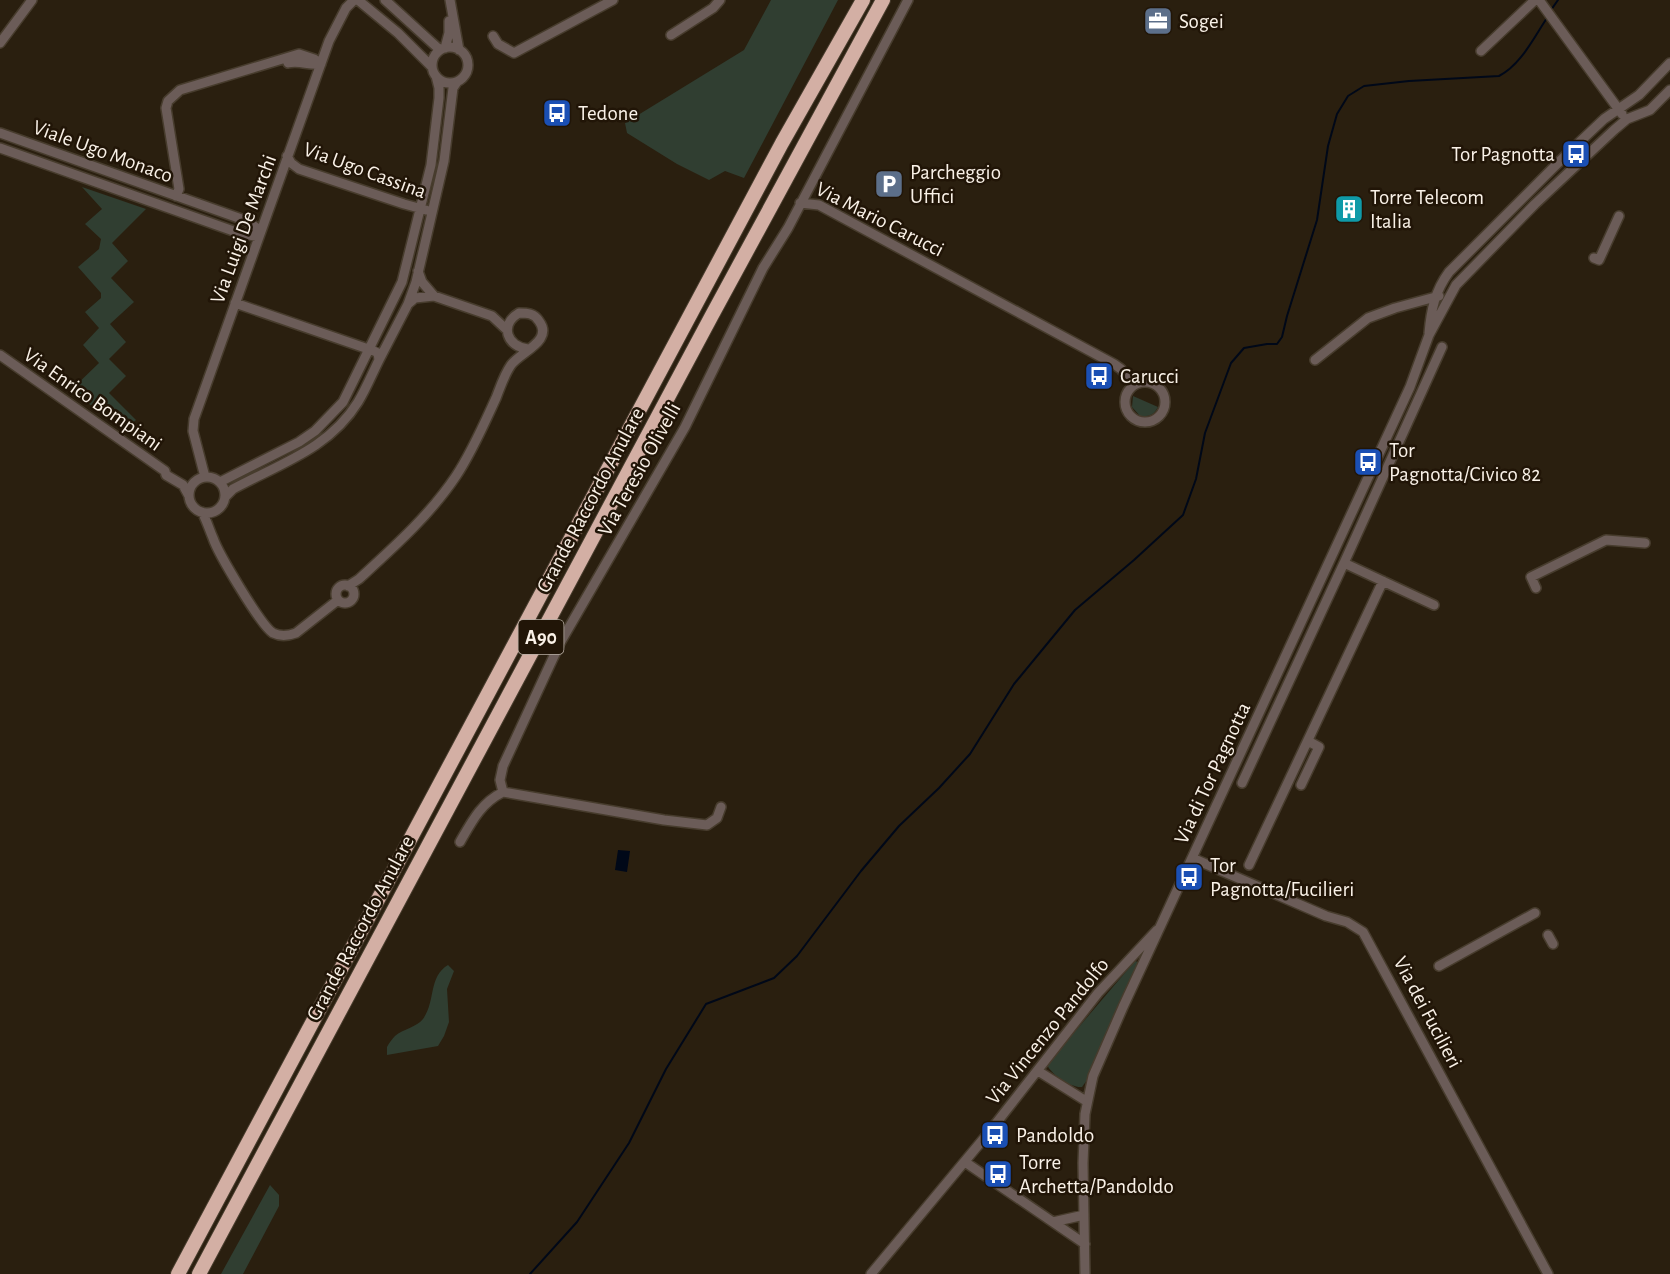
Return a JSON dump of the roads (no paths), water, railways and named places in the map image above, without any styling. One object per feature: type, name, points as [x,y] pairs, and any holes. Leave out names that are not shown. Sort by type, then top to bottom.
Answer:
[{"type":"highway","name":"Grande Raccordo Anulare","points":[[178,1274],[783,143],[863,0]]},
{"type":"highway","name":"Grande Raccordo Anulare","points":[[199,1274],[883,0]]},
{"type":"street","points":[[0,43],[32,0]]},
{"type":"street","points":[[356,0],[391,27],[445,83],[457,82]]},
{"type":"street","name":"Via Luigi De Marchi","points":[[205,477],[194,431],[194,419],[335,26],[345,8],[356,0]]},
{"type":"street","points":[[385,0],[442,49],[459,50]]},
{"type":"street","points":[[493,36],[498,44],[514,53],[613,0]]},
{"type":"street","points":[[672,34],[713,8],[720,0]]},
{"type":"street","name":"Via Mario Carucci","points":[[908,0],[800,203],[819,205],[1108,361],[1120,369],[1133,386]]},
{"type":"street","points":[[1481,51],[1537,0],[1627,119]]},
{"type":"street","points":[[219,482],[299,442],[315,431],[343,402],[370,351],[402,282],[421,208],[431,165],[439,98],[439,88],[434,72],[434,57],[442,49],[449,33],[448,18],[451,5]]},
{"type":"street","points":[[408,304],[415,298],[434,296],[492,316],[533,315],[542,325],[541,339],[511,366],[456,475],[422,519],[350,588],[339,588],[336,594],[338,600],[296,633],[282,636],[270,630],[258,615],[222,557],[214,524],[219,508],[233,489],[305,453],[339,427],[358,402],[408,304],[444,161],[453,88],[467,69],[466,58],[459,50],[451,5]]},
{"type":"street","points":[[176,196],[178,189],[166,108],[168,101],[176,93],[299,54],[321,64]]},
{"type":"street","name":"Via di Tor Pagnotta","points":[[1429,335],[1430,313],[1438,288],[1449,272],[1569,152],[1604,119],[1639,95],[1670,63]]},
{"type":"street","name":"Via di Tor Pagnotta","points":[[1085,1274],[1083,1127],[1086,1101],[1101,1057],[1410,387],[1429,335],[1451,292],[1535,204],[1627,119],[1646,113],[1670,90]]},
{"type":"street","name":"Viale Ugo Monaco","points":[[0,133],[247,221],[260,234]]},
{"type":"street","name":"Viale Ugo Monaco","points":[[0,147],[239,233],[260,234]]},
{"type":"street","points":[[52,166],[56,153]]},
{"type":"street","name":"Via Ugo Cassina","points":[[287,156],[291,163],[299,169],[427,210],[431,217]]},
{"type":"street","points":[[121,190],[126,178]]},
{"type":"street","name":"Viale Ugo Monaco","points":[[190,215],[194,202]]},
{"type":"street","name":"Via Teresio Olivelli","points":[[503,792],[500,780],[503,766],[560,643],[685,427],[759,274],[788,228],[800,203]]},
{"type":"street","points":[[1593,258],[1599,260],[1619,216]]},
{"type":"street","points":[[418,271],[422,282],[434,296]]},
{"type":"street","points":[[1316,360],[1368,318],[1451,292]]},
{"type":"street","points":[[235,303],[378,353],[379,360]]},
{"type":"street","points":[[492,316],[507,330],[511,342],[511,366]]},
{"type":"street","points":[[507,330],[513,317]]},
{"type":"street","points":[[511,342],[528,349]]},
{"type":"street","points":[[1242,783],[1442,347]]},
{"type":"street","name":"Via Enrico Bompiani","points":[[0,355],[165,471],[196,481]]},
{"type":"street","points":[[1141,382],[1150,383],[1162,391],[1165,405],[1156,419],[1140,422],[1128,413],[1125,397],[1133,386],[1141,382]]},
{"type":"street","name":"Via Enrico Bompiani","points":[[165,471],[166,475],[183,485],[189,496]]},
{"type":"street","points":[[217,544],[213,541],[208,521],[202,512],[193,506],[189,496],[196,481],[205,477],[219,482],[225,492],[225,497]]},
{"type":"street","points":[[202,512],[219,508]]},
{"type":"street","points":[[1536,588],[1531,577],[1606,540],[1645,543]]},
{"type":"street","points":[[1344,563],[1434,605]]},
{"type":"street","points":[[1249,865],[1383,581]]},
{"type":"street","points":[[1301,784],[1319,747],[1308,741]]},
{"type":"street","points":[[460,842],[480,808],[491,798],[503,792],[703,825],[714,821],[720,814],[721,807]]},
{"type":"street","name":"Via dei Fucilieri","points":[[1192,858],[1326,916],[1352,924],[1363,932],[1548,1274]]},
{"type":"street","points":[[1439,966],[1535,913]]},
{"type":"street","name":"Via Vincenzo Pandolfo","points":[[871,1274],[965,1162],[1098,993],[1162,924]]},
{"type":"street","points":[[1548,935],[1553,944]]},
{"type":"street","points":[[1038,1071],[1086,1101]]},
{"type":"street","points":[[965,1162],[1085,1244]]},
{"type":"street","points":[[1053,1222],[1084,1215]]},
{"type":"water","points":[[618,850],[630,851],[627,872],[615,870]]},
{"type":"waterway","points":[[1551,10],[1558,0]]},
{"type":"waterway","points":[[530,1274],[577,1222],[629,1143],[666,1069],[706,1004],[774,978],[797,956],[861,871],[899,826],[970,754],[1014,684],[1075,610],[1183,515],[1196,479],[1205,433],[1231,363],[1244,348],[1277,344],[1282,337],[1317,220],[1328,146],[1337,114],[1348,96],[1364,86],[1499,76],[1520,58],[1547,18]]},
{"type":"place","name":"Sogei","points":[[1158,21]]},
{"type":"place","name":"Tedone","points":[[557,113]]},
{"type":"place","name":"Tor Pagnotta","points":[[1576,154]]},
{"type":"place","name":"Parcheggio Uffici","points":[[889,184]]},
{"type":"place","name":"Torre Telecom Italia","points":[[1349,209]]},
{"type":"place","name":"Carucci","points":[[1099,376]]},
{"type":"place","name":"Tor Pagnotta/Civico 82","points":[[1368,462]]},
{"type":"place","name":"Tor Pagnotta/Fucilieri","points":[[1189,877]]},
{"type":"place","name":"Pandoldo","points":[[995,1135]]},
{"type":"place","name":"Torre Archetta/Pandoldo","points":[[998,1174]]}]
